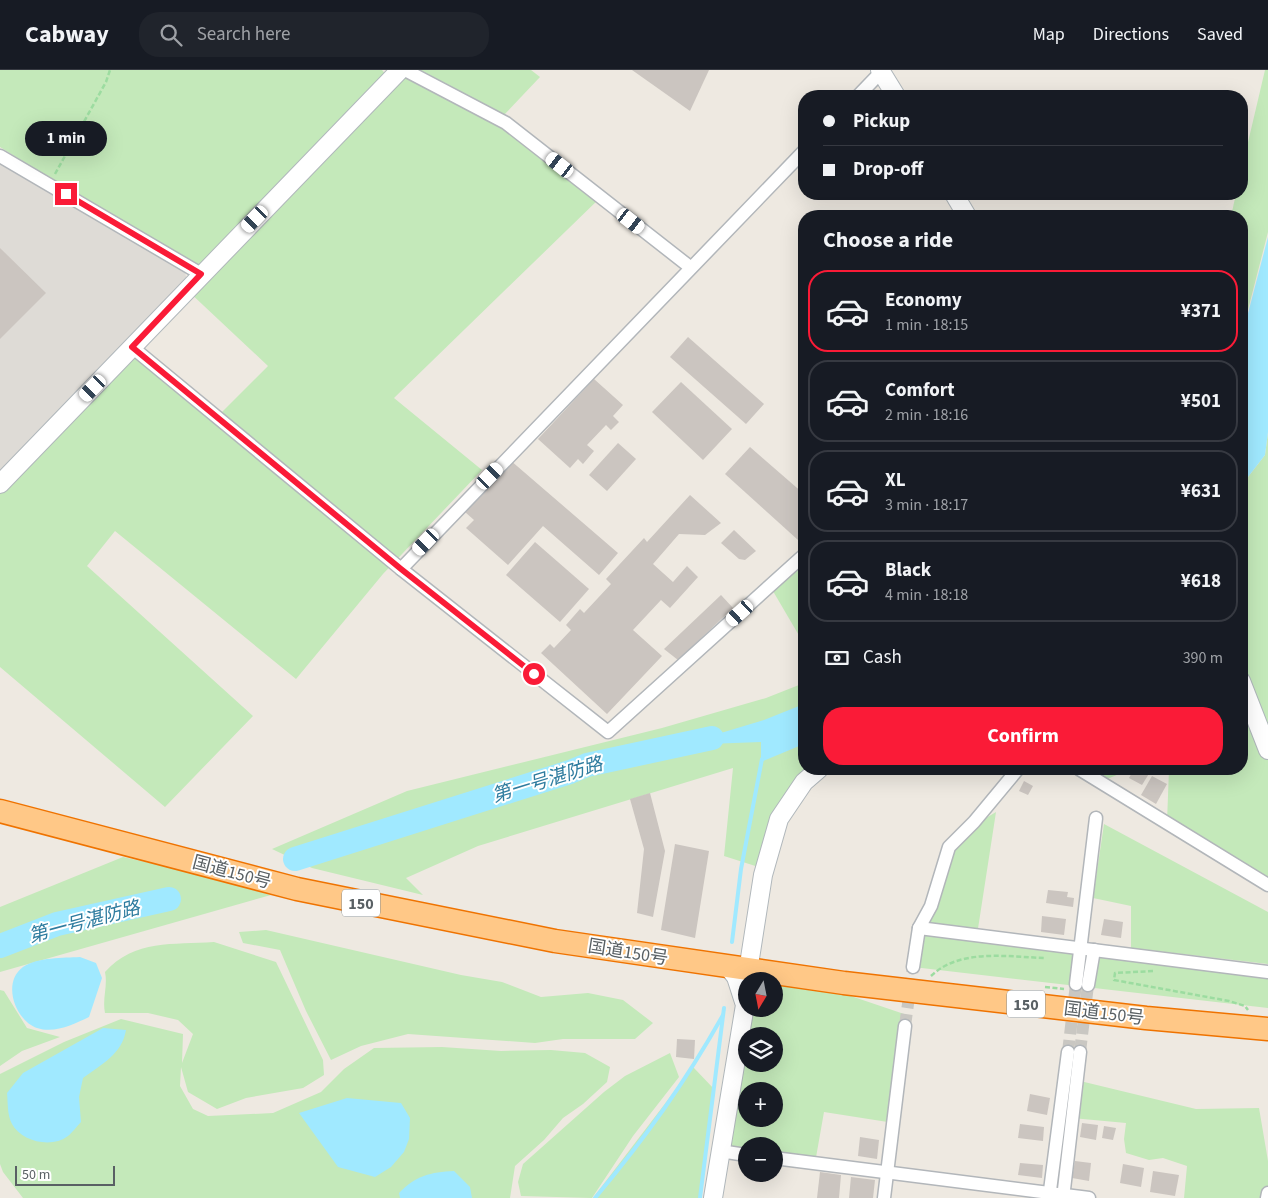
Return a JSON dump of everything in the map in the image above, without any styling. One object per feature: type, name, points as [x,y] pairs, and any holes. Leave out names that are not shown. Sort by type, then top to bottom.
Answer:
[{"type":"highway","name":"国道150号","points":[[0,811],[297,889],[368,905],[555,941],[751,972]]},
{"type":"highway","name":"国道150号","points":[[783,979],[1146,1018],[1268,1029]]},
{"type":"street","points":[[0,484],[400,70]]},
{"type":"street","points":[[405,70],[506,123],[690,267]]},
{"type":"street","points":[[864,90],[881,71],[892,90]]},
{"type":"street","points":[[0,156],[201,274]]},
{"type":"street","points":[[401,569],[798,157]]},
{"type":"street","points":[[132,347],[401,569],[608,732],[798,560]]},
{"type":"street","points":[[1248,699],[1268,750]]},
{"type":"street","points":[[738,983],[736,977],[738,969],[779,819],[804,782],[812,775]]},
{"type":"street","points":[[913,967],[918,928],[932,906],[949,847],[974,822],[1013,775]]},
{"type":"street","points":[[1089,775],[1268,885]]},
{"type":"street","points":[[1094,950],[1082,984],[1080,948],[1096,818]]},
{"type":"street","points":[[918,928],[1268,972]]},
{"type":"street","points":[[713,1198],[743,1018]]},
{"type":"street","points":[[884,1198],[905,1026]]},
{"type":"street","points":[[1049,1196],[1074,1052],[1063,1196]]},
{"type":"street","points":[[720,1151],[738,1154]]},
{"type":"street","points":[[783,1159],[888,1172],[1049,1196],[1089,1198]]},
{"type":"street","points":[[1267,1198],[1268,1193]]},
{"type":"path","points":[[49,184],[106,82],[110,70]]},
{"type":"path","points":[[930,976],[940,967],[974,956],[1050,958]]},
{"type":"path","points":[[1160,971],[1115,973],[1114,980],[1229,1001],[1245,1006],[1250,1013]]},
{"type":"shaded area","points":[[0,161],[184,269],[187,280],[0,473]]},
{"type":"green space","points":[[0,70],[382,70],[390,80],[400,70],[506,123],[601,197],[394,398],[482,470],[383,574],[296,679],[115,531],[87,566],[253,716],[165,807],[0,667],[0,484],[132,347],[217,417],[268,366],[187,290],[201,274],[0,147]]},
{"type":"green space","points":[[417,70],[531,70],[540,77],[504,115]]},
{"type":"green space","points":[[1265,70],[1268,70],[1268,232],[1248,310],[1248,210],[1232,210],[1235,200],[1248,200],[1248,142]]},
{"type":"green space","points":[[1268,432],[1268,738],[1248,691],[1248,477],[1265,455]]},
{"type":"green space","points":[[798,560],[798,634],[770,586]]},
{"type":"green space","points":[[798,685],[798,775],[813,775],[799,790],[765,869],[724,856],[733,768],[478,846],[406,878],[423,895],[312,868],[272,849],[407,791],[662,728],[766,698]]},
{"type":"green space","points":[[1248,698],[1268,749],[1268,887],[1167,822],[1169,775],[1248,775]]},
{"type":"green space","points":[[1089,775],[1117,775],[1100,782]]},
{"type":"green space","points":[[996,812],[977,935],[1268,978],[1268,1008],[913,967],[949,847],[966,830]]},
{"type":"green space","points":[[1104,824],[1268,912],[1268,964],[1131,948],[1131,906],[1093,898]]},
{"type":"green space","points":[[123,857],[177,869],[271,895],[0,972],[0,907]]},
{"type":"green space","points":[[266,930],[461,975],[502,982],[541,997],[588,993],[623,1000],[653,1023],[635,1039],[563,1039],[535,1043],[408,1034],[361,1046],[331,1060],[306,1011],[280,950],[243,943],[239,932]]},
{"type":"green space","points":[[214,942],[276,962],[323,1060],[324,1075],[303,1088],[246,1098],[217,1109],[188,1092],[181,1067],[180,1086],[193,1109],[208,1116],[273,1113],[321,1092],[344,1069],[374,1048],[442,1047],[501,1051],[551,1050],[585,1053],[610,1067],[607,1082],[583,1104],[563,1118],[544,1140],[515,1166],[510,1198],[23,1198],[3,1172],[0,1164],[0,1074],[64,1042],[121,1019],[183,1034],[182,1063],[193,1034],[178,1020],[148,1013],[105,1013],[105,972],[117,961],[142,949],[169,944]]},
{"type":"green space","points":[[783,985],[845,994],[907,1015],[899,1039],[894,1123],[824,1112],[815,1163],[783,1159],[783,1137],[738,1137],[738,1154],[725,1152],[738,1083],[738,1127],[783,1127],[783,1082],[738,1082],[740,1072],[783,1072],[783,1027],[749,1027],[750,1019],[783,1017]]},
{"type":"green space","points":[[0,990],[4,991],[27,1028],[60,1037],[22,1051],[0,1066]]},
{"type":"green space","points":[[670,1053],[679,1077],[633,1136],[592,1198],[521,1196],[518,1182],[523,1164],[604,1092],[625,1076]]},
{"type":"green space","points":[[693,1067],[715,1090],[701,1198],[593,1198]]},
{"type":"green space","points":[[1076,1080],[1196,1109],[1259,1108],[1268,1161],[1268,1198],[1184,1198],[1187,1166],[1163,1158],[1149,1160],[1126,1153],[1124,1139],[1126,1123],[1072,1118]]},
{"type":"water","points":[[1268,237],[1268,432],[1265,455],[1248,477],[1248,313]]},
{"type":"water","points":[[798,706],[798,747],[761,762],[761,742],[681,745],[764,720]]},
{"type":"water","points":[[80,957],[96,963],[102,978],[89,1017],[71,1025],[51,1030],[44,1030],[29,1024],[23,1018],[14,1001],[12,991],[16,974],[23,967],[36,961]]},
{"type":"water","points":[[103,1028],[126,1030],[116,1052],[83,1078],[79,1097],[81,1122],[68,1136],[53,1142],[37,1141],[22,1135],[16,1130],[10,1120],[7,1093],[23,1073]]},
{"type":"water","points":[[347,1098],[401,1103],[410,1118],[409,1139],[404,1152],[391,1167],[375,1177],[338,1167],[299,1113]]},
{"type":"water","points":[[454,1171],[470,1187],[472,1198],[400,1198],[399,1193],[417,1179],[438,1172]]},
{"type":"building","points":[[632,70],[709,70],[690,111]]},
{"type":"building","points":[[0,248],[46,293],[0,339]]},
{"type":"building","points":[[688,337],[764,404],[746,424],[670,357]]},
{"type":"building","points":[[594,379],[623,405],[613,416],[619,422],[611,430],[606,425],[587,445],[594,451],[583,464],[578,459],[570,468],[538,439]]},
{"type":"building","points":[[681,382],[732,429],[703,460],[652,412]]},
{"type":"building","points":[[618,443],[636,459],[607,491],[589,475]]},
{"type":"building","points":[[750,447],[798,489],[798,540],[725,474]]},
{"type":"building","points":[[510,460],[618,553],[599,575],[543,526],[508,565],[466,528],[474,520],[465,512]]},
{"type":"building","points":[[690,495],[721,523],[705,535],[679,534],[653,564],[673,582],[687,566],[698,577],[670,608],[661,600],[633,630],[662,656],[607,714],[541,653],[550,644],[554,648],[571,630],[566,625],[580,609],[584,613],[611,584],[606,579],[644,538],[647,542]]},
{"type":"building","points":[[734,530],[756,551],[745,560],[739,559],[721,543]]},
{"type":"building","points":[[535,542],[589,589],[560,622],[506,575]]},
{"type":"building","points":[[721,595],[733,608],[678,660],[664,649]]},
{"type":"building","points":[[1131,775],[1148,775],[1142,785],[1129,778]]},
{"type":"building","points":[[1152,776],[1167,784],[1156,804],[1141,795]]},
{"type":"building","points":[[1024,781],[1033,786],[1028,795],[1019,791]]},
{"type":"building","points":[[650,793],[665,851],[653,917],[637,913],[644,849],[630,799]]},
{"type":"building","points":[[675,844],[709,851],[695,938],[661,930]]},
{"type":"building","points":[[1048,890],[1068,892],[1067,897],[1074,898],[1073,907],[1046,903]]},
{"type":"building","points":[[1042,916],[1066,919],[1064,935],[1041,932]]},
{"type":"building","points":[[1104,919],[1123,922],[1121,938],[1101,935]]},
{"type":"building","points":[[677,1039],[695,1040],[694,1059],[676,1057]]},
{"type":"building","points":[[1030,1094],[1050,1098],[1047,1115],[1027,1111]]},
{"type":"building","points":[[1082,1123],[1098,1125],[1096,1140],[1080,1137]]},
{"type":"building","points":[[1020,1124],[1044,1127],[1043,1141],[1018,1138]]},
{"type":"building","points":[[1104,1126],[1116,1128],[1113,1140],[1102,1138]]},
{"type":"building","points":[[860,1137],[879,1140],[877,1159],[858,1156]]},
{"type":"building","points":[[1075,1161],[1091,1163],[1089,1181],[1072,1178]]},
{"type":"building","points":[[1020,1163],[1043,1165],[1042,1178],[1018,1175]]},
{"type":"building","points":[[1123,1164],[1144,1168],[1141,1187],[1120,1183]]},
{"type":"building","points":[[1153,1171],[1179,1175],[1175,1196],[1150,1192]]},
{"type":"building","points":[[820,1172],[841,1175],[839,1198],[817,1198]]},
{"type":"building","points":[[851,1177],[875,1180],[873,1198],[849,1198]]},
{"type":"waterway","name":"第一号湛防路","points":[[295,859],[587,765],[712,738]]},
{"type":"waterway","points":[[732,942],[741,869],[762,759]]},
{"type":"waterway","name":"第一号湛防路","points":[[0,946],[57,924],[169,899]]},
{"type":"waterway","points":[[700,1198],[724,1008]]},
{"type":"waterway","points":[[595,1198],[664,1110],[723,1015]]},
{"type":"tunnel","points":[[905,1026],[913,967]]},
{"type":"tunnel","points":[[1068,1052],[1076,984]]},
{"type":"tunnel","points":[[1080,1052],[1088,985]]},
{"type":"route","points":[[66,194],[201,274],[132,347],[401,569],[534,674]]}]
